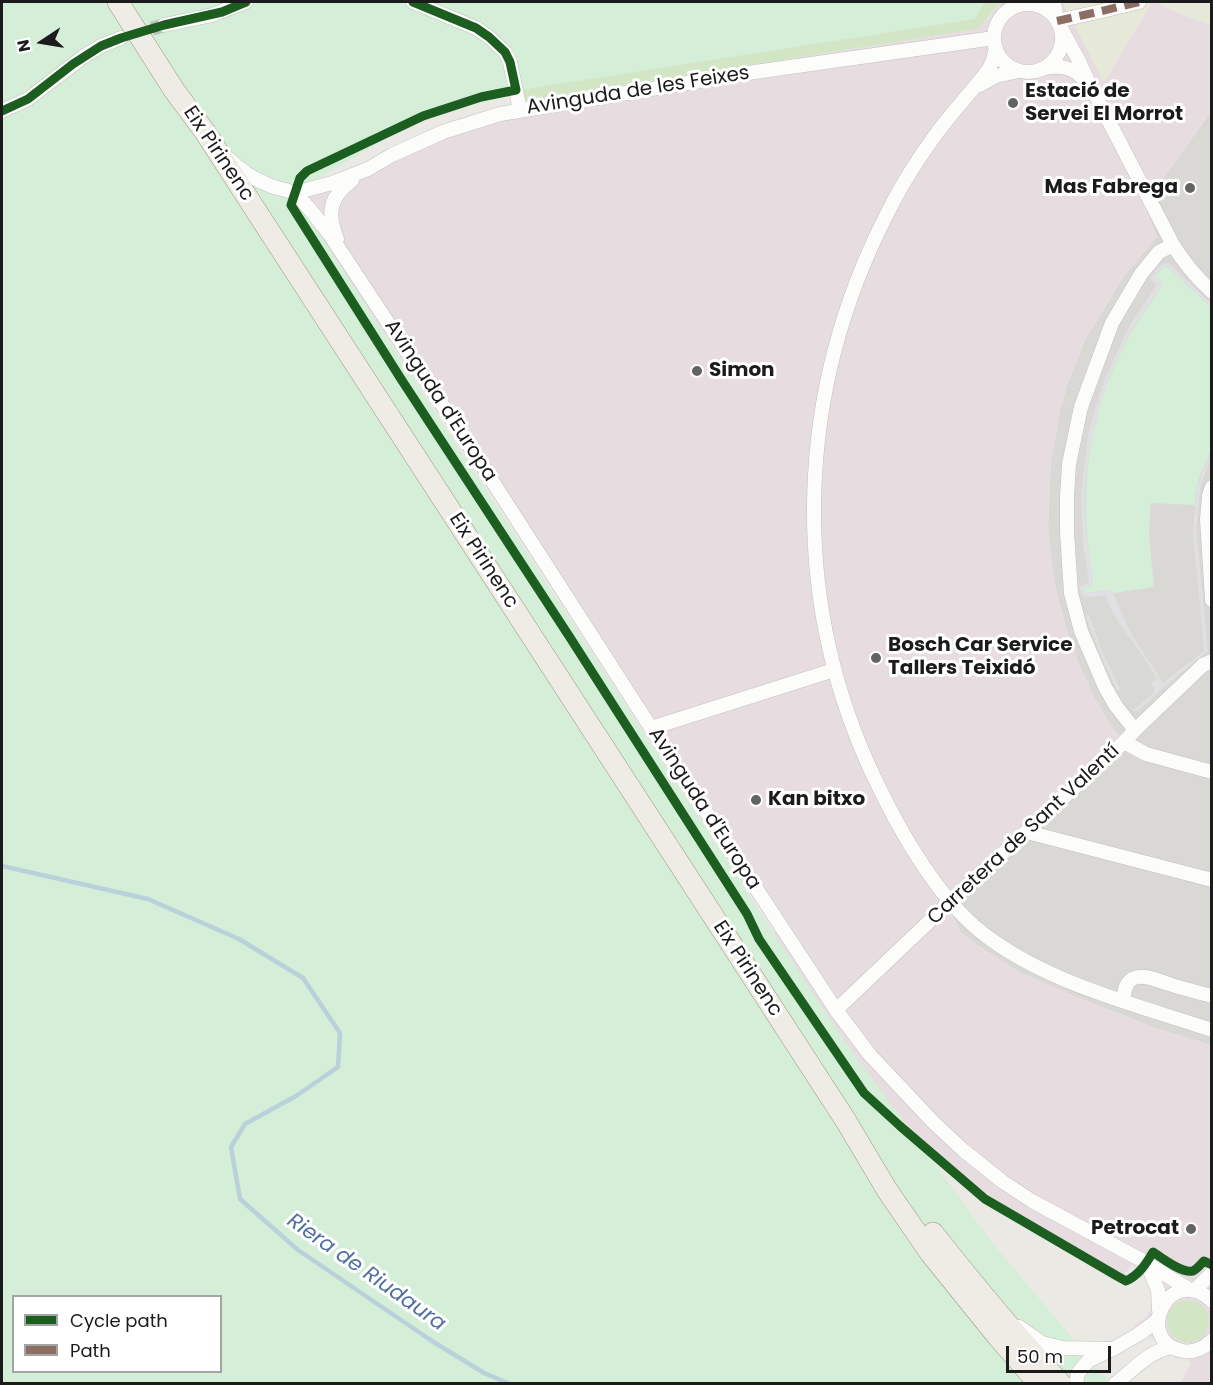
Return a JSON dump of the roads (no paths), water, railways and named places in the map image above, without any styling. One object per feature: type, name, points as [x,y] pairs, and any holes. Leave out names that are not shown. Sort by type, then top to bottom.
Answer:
[{"type":"main road","name":"Eix Pirinenc","points":[[118,2],[174,90],[205,132],[846,1121],[887,1190],[948,1275],[998,1337],[1040,1383]]},
{"type":"main road","name":"Eix Pirinenc","points":[[846,1121],[940,1242],[1061,1383]]},
{"type":"street","points":[[164,25],[212,15],[246,2]]},
{"type":"street","points":[[412,2],[476,28],[505,52],[510,62],[520,110]]},
{"type":"street","points":[[1044,68],[1052,63],[1061,46],[1062,37],[1054,2]]},
{"type":"street","points":[[1059,24],[1139,2]]},
{"type":"street","points":[[1212,292],[1195,276],[1173,245],[1078,59],[1053,15],[1035,5],[1023,3],[1012,8],[999,21],[993,60],[989,69],[939,130],[888,211],[844,313],[832,355],[819,428],[814,477],[813,529],[817,583],[825,632],[834,669],[857,739],[890,809],[926,869],[951,901],[973,925],[1004,948],[1034,965],[1079,985],[1212,1030]]},
{"type":"street","points":[[2,111],[28,99],[83,57],[121,38]]},
{"type":"street","points":[[995,43],[1004,62],[1017,71]]},
{"type":"street","name":"Avinguda de les Feixes","points":[[294,193],[332,183],[368,169],[442,132],[500,114],[748,73],[995,43]]},
{"type":"street","points":[[969,94],[996,76],[1057,66],[1068,67],[1081,76],[1092,89]]},
{"type":"street","name":"Avinguda d'Europa","points":[[205,132],[240,169],[270,185],[294,193],[315,216],[480,462],[836,1010],[870,1055],[905,1094],[963,1150],[1003,1182],[1032,1201],[1192,1290],[1211,1297]]},
{"type":"street","name":"Avinguda d'Europa","points":[[351,267],[332,224],[331,214],[338,193],[345,185],[368,169]]},
{"type":"street","points":[[1135,730],[1116,706],[1105,687],[1081,631],[1071,593],[1067,497],[1081,407],[1112,322],[1140,274],[1159,252],[1173,245]]},
{"type":"street","points":[[1211,493],[1207,519],[1212,600]]},
{"type":"street","name":"Carretera de Sant Valentí","points":[[836,1010],[1124,742],[1203,665],[1212,661]]},
{"type":"street","points":[[651,728],[834,669]]},
{"type":"street","points":[[1124,742],[1146,754],[1212,772]]},
{"type":"street","points":[[1027,832],[1212,880]]},
{"type":"street","points":[[1123,1001],[1127,983],[1133,978],[1142,977],[1212,996]]},
{"type":"street","points":[[1146,1263],[1158,1290],[1160,1331],[1164,1340],[1180,1350],[1212,1356]]},
{"type":"street","points":[[1076,1383],[1078,1373],[1088,1361],[1139,1334],[1159,1315],[1164,1302],[1171,1295],[1180,1291],[1192,1290],[1212,1273]]},
{"type":"street","points":[[948,1275],[959,1279],[1053,1383]]},
{"type":"street","points":[[996,1310],[1042,1343],[1063,1348],[1113,1349]]},
{"type":"street","points":[[1189,1351],[1200,1349],[1212,1340]]},
{"type":"street","points":[[1115,1383],[1160,1349],[1172,1347]]},
{"type":"street","points":[[1130,1383],[1134,1369]]},
{"type":"waterway","name":"Riera de Riudaura","points":[[2,866],[148,899],[239,939],[303,978],[340,1033],[338,1067],[296,1096],[245,1124],[231,1147],[240,1199],[298,1250],[432,1341],[484,1373],[510,1384]]},
{"type":"tunnel","points":[[132,35],[164,25]]},
{"type":"place","name":"Estació de Servei El Morrot","points":[[1013,103]]},
{"type":"place","name":"Mas Fabrega","points":[[1190,188]]},
{"type":"place","name":"Simon","points":[[697,371]]},
{"type":"place","name":"Bosch Car Service Tallers Teixidó","points":[[876,658]]},
{"type":"place","name":"Kan bitxo","points":[[756,800]]},
{"type":"place","name":"Petrocat","points":[[1191,1229]]}]
